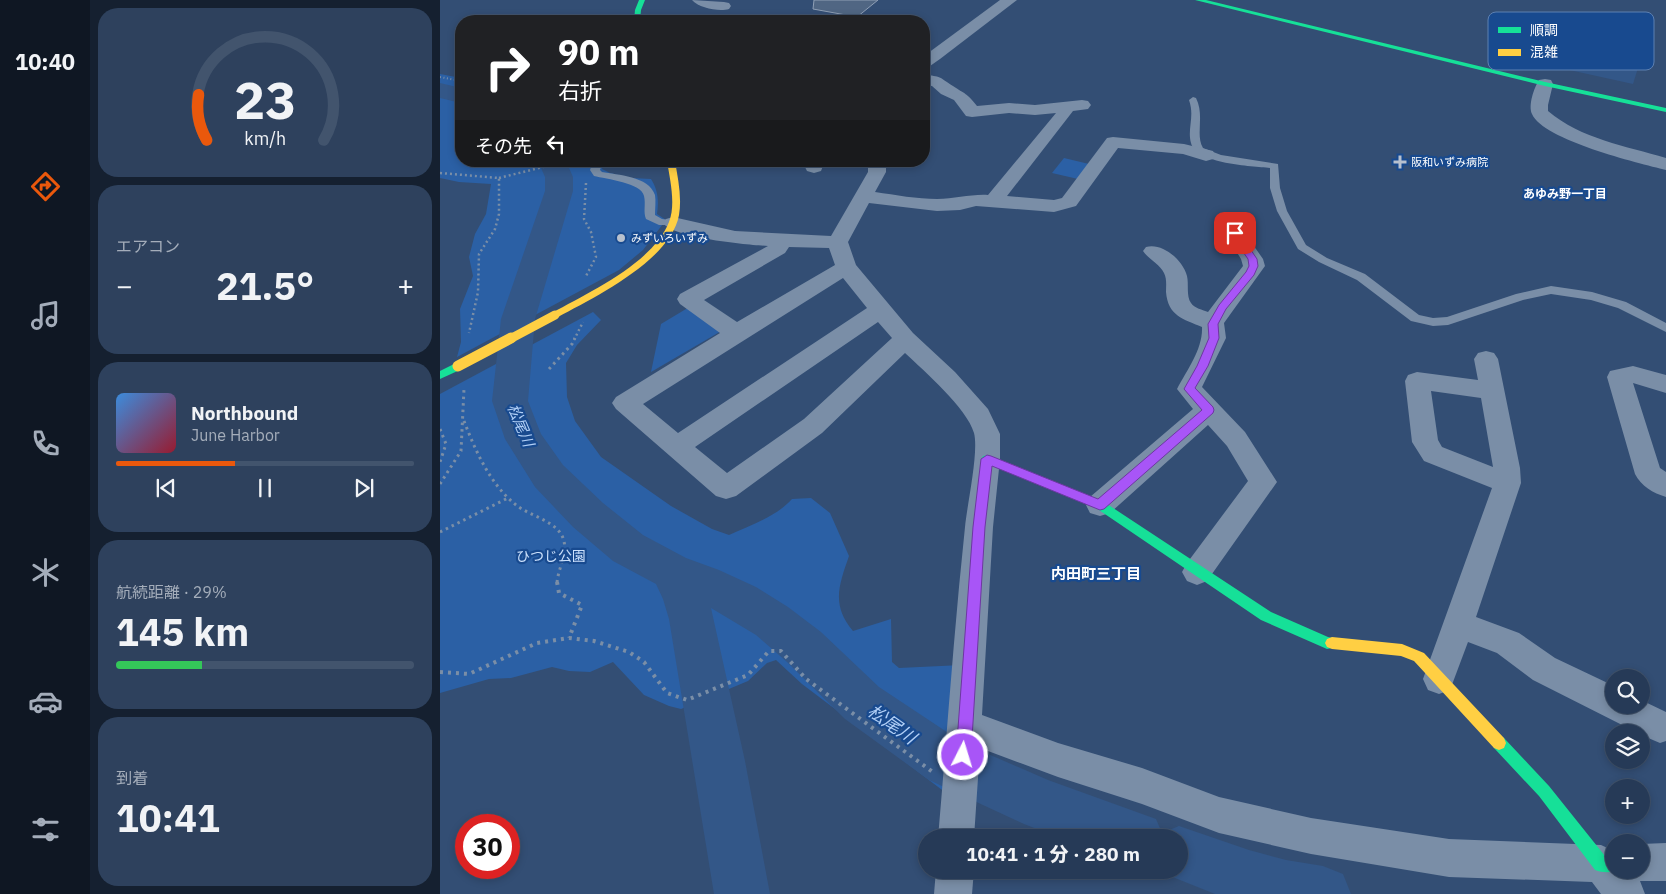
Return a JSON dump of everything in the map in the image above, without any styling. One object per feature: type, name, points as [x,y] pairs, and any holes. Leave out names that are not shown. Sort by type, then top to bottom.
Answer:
[{"type":"street","points":[[638,15],[642,0]]},
{"type":"street","points":[[699,0],[723,8]]},
{"type":"street","points":[[930,59],[969,28],[1010,0]]},
{"type":"street","points":[[1198,0],[1545,84],[1666,110]]},
{"type":"street","points":[[1228,0],[1488,62]]},
{"type":"street","points":[[1520,70],[1666,103]]},
{"type":"street","points":[[930,81],[937,82],[947,90],[966,95],[973,115],[1010,108],[1035,110],[1074,106],[1064,114],[993,201]]},
{"type":"street","points":[[1545,84],[1539,104],[1540,113],[1560,129],[1579,138],[1666,164]]},
{"type":"street","points":[[864,197],[937,205],[960,204],[976,200],[1054,206],[1069,202],[1113,142],[1184,150],[1206,155]]},
{"type":"street","points":[[440,375],[605,288],[639,264],[658,245],[673,223],[671,167]]},
{"type":"street","points":[[877,167],[877,172],[838,242],[846,267],[905,339],[946,378],[979,416],[987,434],[987,459],[979,527],[965,733],[948,789],[955,829]]},
{"type":"street","points":[[673,223],[716,235],[736,238],[838,242]]},
{"type":"street","points":[[1197,572],[1263,482],[1236,439],[1189,389],[1202,366],[1214,338],[1213,324],[1222,308],[1254,266],[1252,259],[1235,233]]},
{"type":"street","points":[[736,333],[688,299],[778,249],[782,240]]},
{"type":"street","points":[[1153,252],[1170,265],[1176,275],[1178,303],[1185,311],[1213,324]]},
{"type":"street","points":[[846,267],[736,333],[626,403],[726,488],[813,426],[905,339]]},
{"type":"street","points":[[676,447],[880,310]]},
{"type":"street","points":[[1439,679],[1506,483],[1507,468],[1486,359]]},
{"type":"street","points":[[1666,384],[1633,374],[1619,377],[1648,474],[1666,486]]},
{"type":"street","points":[[1492,391],[1417,381],[1425,442],[1434,454],[1506,483]]},
{"type":"street","points":[[1100,505],[1209,410]]},
{"type":"street","points":[[987,459],[1100,505],[1197,572],[1266,616],[1327,643],[1402,650],[1419,657],[1605,857]]},
{"type":"street","points":[[1458,624],[1508,644],[1544,669],[1605,699]]},
{"type":"street","points":[[1636,714],[1664,727]]},
{"type":"street","points":[[965,733],[1142,786],[1219,815],[1311,836],[1449,858],[1605,873]]},
{"type":"street","points":[[1650,866],[1666,862]]},
{"type":"street","points":[[954,894],[955,879]]},
{"type":"lane","points":[[1194,100],[1199,112],[1196,145],[1198,150],[1206,155],[1275,166],[1275,188],[1282,211],[1302,247],[1323,260],[1361,277],[1415,318],[1432,322],[1448,321],[1551,290],[1592,296],[1622,305],[1666,328]]},
{"type":"lane","points":[[596,167],[595,170],[598,174],[635,182],[644,186],[649,194],[650,216],[656,218],[659,222],[673,223]]},
{"type":"path","points":[[440,78],[455,80]]},
{"type":"path","points":[[440,173],[500,178],[545,167]]},
{"type":"path","points":[[469,334],[478,292],[479,254],[495,229],[499,214],[500,178]]},
{"type":"path","points":[[585,279],[596,257],[591,232],[584,219],[587,179]]},
{"type":"path","points":[[549,369],[580,333],[584,319]]},
{"type":"path","points":[[440,484],[461,451],[465,381]]},
{"type":"path","points":[[463,419],[489,473],[508,498],[517,506],[560,533],[564,540],[564,552],[555,584],[559,593],[582,605],[570,638]]},
{"type":"path","points":[[440,429],[446,444],[440,462]]},
{"type":"path","points":[[440,532],[508,498]]},
{"type":"path","points":[[440,672],[469,674],[536,643],[570,638],[594,641],[629,652],[644,662],[667,693],[688,700],[748,675],[769,651],[781,651],[806,679],[948,789]]},
{"type":"green space","points":[[440,74],[455,77],[455,167],[602,167],[602,169],[610,173],[631,178],[651,179],[657,196],[657,214],[666,220],[643,250],[619,270],[457,357],[461,342],[460,309],[473,276],[469,257],[475,234],[486,214],[491,184],[459,182],[440,178]]},
{"type":"green space","points":[[1064,158],[1089,164],[1078,179],[1052,173]]},
{"type":"green space","points":[[691,306],[723,330],[651,372],[661,324]]},
{"type":"green space","name":"ひつじ公園","points":[[593,312],[601,320],[577,345],[566,363],[567,397],[575,421],[601,457],[671,506],[712,529],[729,535],[771,516],[792,499],[811,498],[830,513],[849,556],[842,576],[839,603],[846,622],[853,631],[891,619],[892,662],[899,668],[962,665],[958,802],[802,684],[776,660],[767,663],[748,681],[681,709],[644,695],[613,662],[590,672],[569,671],[552,667],[511,678],[489,679],[440,693],[440,394]]},
{"type":"shaded area","points":[[1570,70],[1637,70],[1633,84]]},
{"type":"building","points":[[814,0],[878,0],[859,15],[846,15],[813,9]]},
{"type":"waterway","name":"松尾川","points":[[440,90],[455,94]]},
{"type":"waterway","name":"松尾川","points":[[555,167],[559,177],[559,191],[518,319],[510,401],[524,439],[549,476],[588,515],[628,548],[671,571]]},
{"type":"waterway","name":"松尾川","points":[[671,571],[703,583],[740,601],[772,621],[804,647],[862,703],[947,762],[1043,805],[1111,829]]},
{"type":"waterway","name":"松尾川","points":[[671,571],[685,597],[692,619],[742,894]]},
{"type":"waterway","name":"松尾川","points":[[1188,856],[1268,884],[1323,894]]},
{"type":"traffic: fast","points":[[638,15],[642,0]]},
{"type":"traffic: fast","points":[[1198,0],[1545,84],[1666,110]]},
{"type":"traffic: fast","points":[[440,375],[458,366]]},
{"type":"traffic: fast","points":[[987,459],[1100,505],[1266,616],[1327,643],[1332,643]]},
{"type":"traffic: fast","points":[[1499,743],[1544,791],[1601,864],[1605,864]]},
{"type":"traffic: slow","points":[[555,315],[622,276],[654,251],[665,237],[675,215],[675,191],[672,167]]},
{"type":"traffic: slow","points":[[458,366],[555,315]]},
{"type":"traffic: slow","points":[[1332,643],[1402,650],[1419,657],[1499,743]]},
{"type":"place","name":"阪和いずみ病院","points":[[1400,162]]},
{"type":"place","name":"みずいろいずみ","points":[[621,238]]},
{"type":"district","name":"あゆみ野一丁目","points":[[1565,193]]},
{"type":"district","name":"内田町三丁目","points":[[1096,573]]},
{"type":"route","points":[[963,755],[979,527],[987,459],[1100,505],[1209,410],[1189,389],[1202,366],[1214,338],[1213,324],[1222,308],[1254,266],[1252,259],[1235,233]]}]
